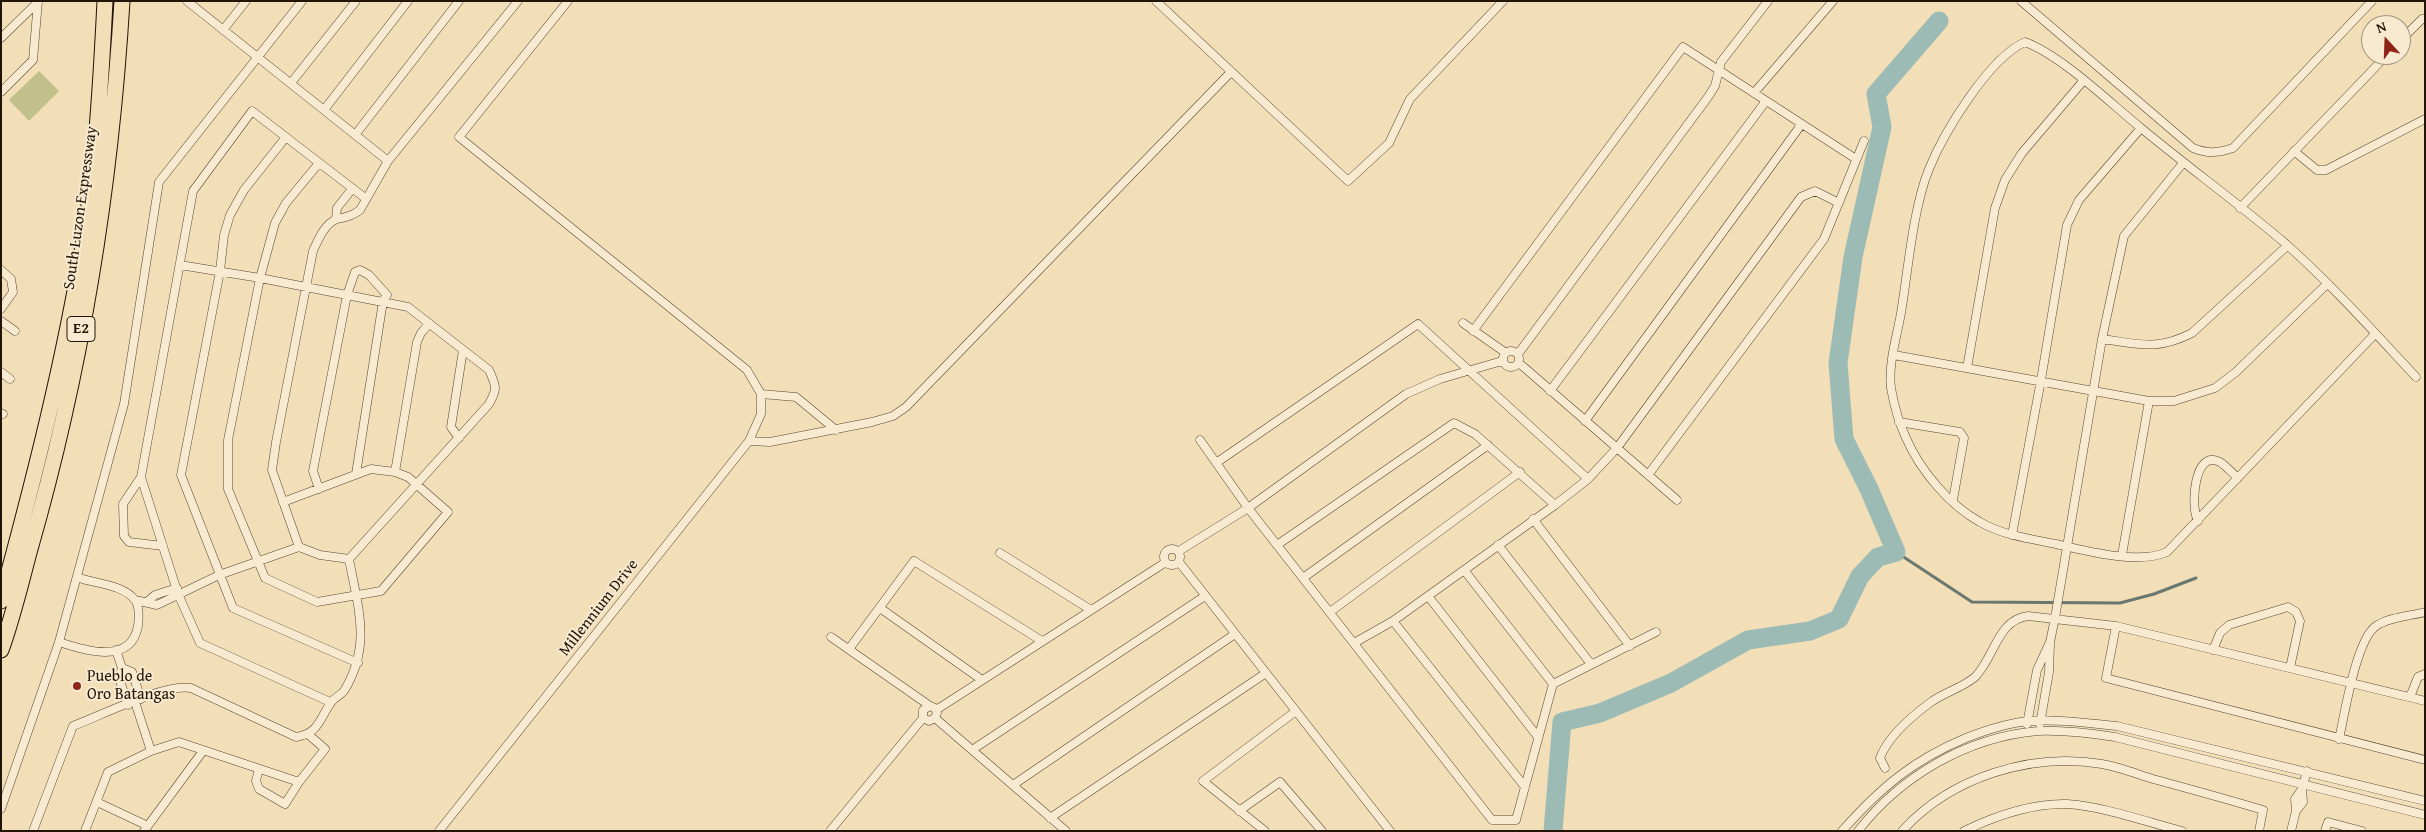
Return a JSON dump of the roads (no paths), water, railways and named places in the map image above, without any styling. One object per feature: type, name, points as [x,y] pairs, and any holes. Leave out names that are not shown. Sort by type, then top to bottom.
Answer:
[{"type":"highway","name":"South Luzon Expressway","points":[[1,600],[45,437],[64,354],[83,244],[103,48],[105,1]]},
{"type":"highway","name":"South Luzon Expressway","points":[[1,650],[41,512],[64,421],[76,358],[96,239],[109,145],[122,1]]},
{"type":"street","points":[[187,1],[196,4],[223,30],[388,161]]},
{"type":"street","points":[[223,30],[246,1]]},
{"type":"street","points":[[1,809],[58,642],[124,404],[159,182],[302,1]]},
{"type":"street","points":[[291,83],[356,1]]},
{"type":"street","points":[[324,110],[408,1]]},
{"type":"street","points":[[355,135],[459,1]]},
{"type":"street","points":[[299,547],[272,470],[304,287],[313,251],[323,231],[336,219],[352,216],[360,210],[365,198],[388,161],[518,1]]},
{"type":"street","points":[[568,1],[459,137],[747,370],[761,394],[796,398],[836,430]]},
{"type":"street","points":[[1156,1],[1230,73],[1348,181],[1389,143],[1410,99],[1504,1]]},
{"type":"street","points":[[1676,500],[1519,363],[1518,354],[1708,97],[1720,72],[1721,62],[1768,1]]},
{"type":"street","points":[[1754,93],[1833,1]]},
{"type":"street","points":[[2021,1],[2193,148],[2212,152],[2233,148],[2372,1]]},
{"type":"street","points":[[1,38],[38,2]]},
{"type":"street","points":[[1,92],[33,60],[38,2]]},
{"type":"street","points":[[2411,30],[2425,18]]},
{"type":"street","points":[[2375,334],[2198,521],[2162,554],[2145,558],[2068,547],[2012,535],[1980,522],[1953,500],[1921,466],[1906,440],[1899,422],[1891,386],[1894,355],[1917,215],[1928,170],[1967,98],[2013,47],[2025,42],[2037,46],[2084,80],[2140,128],[2287,246],[2327,284],[2375,334],[2416,377]]},
{"type":"street","points":[[1473,331],[1683,47],[1856,159]]},
{"type":"street","points":[[2240,208],[2377,65]]},
{"type":"street","points":[[750,441],[770,442],[836,430],[893,416],[906,407],[1230,73]]},
{"type":"street","points":[[1967,368],[1995,208],[2005,180],[2022,153],[2084,80]]},
{"type":"street","points":[[1550,390],[1766,101]]},
{"type":"street","points":[[163,546],[129,542],[124,536],[123,504],[141,477],[193,191],[252,111],[365,198]]},
{"type":"street","points":[[2294,151],[2317,170],[2326,170],[2425,119]]},
{"type":"street","points":[[1585,421],[1801,125]]},
{"type":"street","points":[[2012,535],[2041,380],[2066,225],[2079,200],[2140,128]]},
{"type":"street","points":[[286,138],[244,190],[230,215],[224,235],[220,271],[181,474],[233,608],[358,663]]},
{"type":"street","points":[[1648,475],[1824,239],[1864,141]]},
{"type":"street","points":[[283,502],[372,469],[395,472],[418,484],[448,512],[381,591],[317,602],[265,578],[228,489],[228,440],[260,278],[275,223],[286,203],[319,163]]},
{"type":"street","points":[[2039,731],[2050,664],[2050,642],[2068,547],[2102,339],[2124,236],[2183,163]]},
{"type":"street","points":[[336,219],[337,208],[352,189]]},
{"type":"street","points":[[1354,643],[1393,621],[1555,505],[1588,479],[1617,448],[1801,197],[1815,191],[1839,204]]},
{"type":"street","points":[[2102,339],[2156,346],[2184,338],[2206,322],[2287,246]]},
{"type":"street","points":[[180,265],[260,278],[408,307],[489,370],[496,384],[496,392],[489,404],[349,559]]},
{"type":"street","points":[[1,270],[11,279],[14,292],[1,309]]},
{"type":"street","points":[[319,489],[313,471],[347,295],[355,272],[360,270],[369,275],[387,295],[383,301],[356,474]]},
{"type":"street","points":[[1894,355],[2094,389],[2150,401],[2174,401],[2215,388],[2236,372],[2327,284]]},
{"type":"street","points":[[1,321],[15,331]]},
{"type":"street","points":[[1463,322],[1506,353]]},
{"type":"street","points":[[395,472],[417,342],[421,333],[429,324]]},
{"type":"street","points":[[1216,463],[1418,324],[1588,479]]},
{"type":"street","points":[[458,438],[451,427],[463,350]]},
{"type":"street","points":[[1178,551],[1248,508],[1406,394],[1440,379],[1502,361],[1506,353],[1512,351],[1518,354]]},
{"type":"street","points":[[1502,361],[1509,367],[1519,363]]},
{"type":"street","points":[[1,372],[10,379]]},
{"type":"street","name":"Millennium Drive","points":[[439,831],[750,441],[761,414],[761,394]]},
{"type":"street","points":[[2122,555],[2150,401]]},
{"type":"street","points":[[1899,422],[1960,432],[1964,438],[1953,500]]},
{"type":"street","points":[[1277,545],[1454,423],[1475,434],[1555,505]]},
{"type":"street","points":[[1200,440],[1248,508],[1492,820],[1516,820],[1553,684],[1656,632]]},
{"type":"street","points":[[1303,578],[1488,445]]},
{"type":"street","points":[[2198,521],[2193,513],[2193,505],[2199,470],[2204,464],[2210,461],[2220,462],[2238,478]]},
{"type":"street","points":[[1330,612],[1520,472]]},
{"type":"street","points":[[141,477],[177,591],[200,643],[330,702]]},
{"type":"street","points":[[1533,520],[1630,646]]},
{"type":"street","points":[[1498,545],[1591,664]]},
{"type":"street","points":[[77,577],[121,590],[135,600],[148,601],[157,605],[177,591],[258,560],[299,547],[320,554],[349,559]]},
{"type":"street","points":[[1166,562],[1164,556],[1167,550],[1173,549],[1178,551]]},
{"type":"street","points":[[1178,551],[1178,562],[1390,831]]},
{"type":"street","points":[[1000,553],[1091,610]]},
{"type":"street","points":[[33,831],[73,726],[181,686],[191,688],[296,737],[309,735],[322,719],[330,702],[343,693],[358,663],[362,641],[349,559]]},
{"type":"street","points":[[849,649],[914,561],[1042,641]]},
{"type":"street","points":[[1166,562],[1171,564],[1178,562]]},
{"type":"street","points":[[923,718],[929,721],[934,711],[1166,562]]},
{"type":"street","points":[[1464,570],[1553,684]]},
{"type":"street","points":[[972,750],[1206,596]]},
{"type":"street","points":[[1428,596],[1538,737]]},
{"type":"street","points":[[58,642],[88,651],[103,653],[116,650],[130,643],[137,629],[139,612],[135,600]]},
{"type":"street","points":[[2213,650],[2220,633],[2229,625],[2288,607],[2296,612],[2300,621],[2290,668]]},
{"type":"street","points":[[880,608],[982,680]]},
{"type":"street","points":[[2339,739],[2360,650],[2367,635],[2377,626],[2425,612]]},
{"type":"street","points":[[1885,768],[1880,758],[1892,737],[1931,702],[1974,678],[1986,664],[2005,626],[2017,617],[2055,618],[2116,626],[2425,700]]},
{"type":"street","points":[[1393,621],[1525,787]]},
{"type":"street","points":[[2116,626],[2106,678],[2425,760]]},
{"type":"street","points":[[1012,785],[1235,634]]},
{"type":"street","points":[[831,637],[934,711],[972,750],[1066,831]]},
{"type":"street","points":[[2026,733],[2034,682],[2040,661],[2050,642]]},
{"type":"street","points":[[116,650],[122,668],[119,678],[135,702]]},
{"type":"street","points":[[122,668],[132,672],[135,702],[151,751]]},
{"type":"street","points":[[1050,818],[1266,673]]},
{"type":"street","points":[[2410,697],[2418,677],[2425,674]]},
{"type":"street","points":[[2034,682],[2047,685]]},
{"type":"street","points":[[830,831],[923,718],[922,710],[934,711]]},
{"type":"street","points":[[1264,831],[1202,781],[1296,711]]},
{"type":"street","points":[[1842,831],[1886,785],[1910,766],[1939,749],[1988,730],[2040,721],[2073,721],[2117,726],[2425,801]]},
{"type":"street","points":[[1858,831],[1873,812],[1915,775],[1942,760],[1991,740],[2039,731],[2075,731],[2115,737],[2303,787],[2425,815]]},
{"type":"street","points":[[259,769],[256,781],[259,789],[286,804],[299,782],[326,748],[309,735]]},
{"type":"street","points":[[85,831],[108,772],[151,751],[179,742],[299,782]]},
{"type":"street","points":[[97,802],[146,828],[203,751]]},
{"type":"street","points":[[1902,831],[1916,815],[1936,801],[1970,782],[2003,770],[2053,762],[2103,764],[2263,810],[2259,831]]},
{"type":"street","points":[[2292,831],[2296,810],[2295,799],[2303,787],[2307,771]]},
{"type":"street","points":[[1239,810],[1280,782],[1322,831]]},
{"type":"street","points":[[1964,831],[2002,815],[2040,806],[2067,804],[2182,831]]},
{"type":"street","points":[[2325,831],[2328,822],[2362,831]]},
{"type":"waterway","points":[[1553,831],[1562,722],[1600,713],[1671,683],[1748,640],[1810,631],[1839,619],[1860,576],[1878,557],[1896,552],[1869,489],[1844,439],[1838,363],[1853,257],[1882,127],[1876,94],[1939,21]]},
{"type":"waterway","points":[[1896,552],[1972,602],[2120,603],[2154,594],[2196,578]]},
{"type":"place","name":"Pueblo de Oro Batangas","points":[[77,686]]}]
